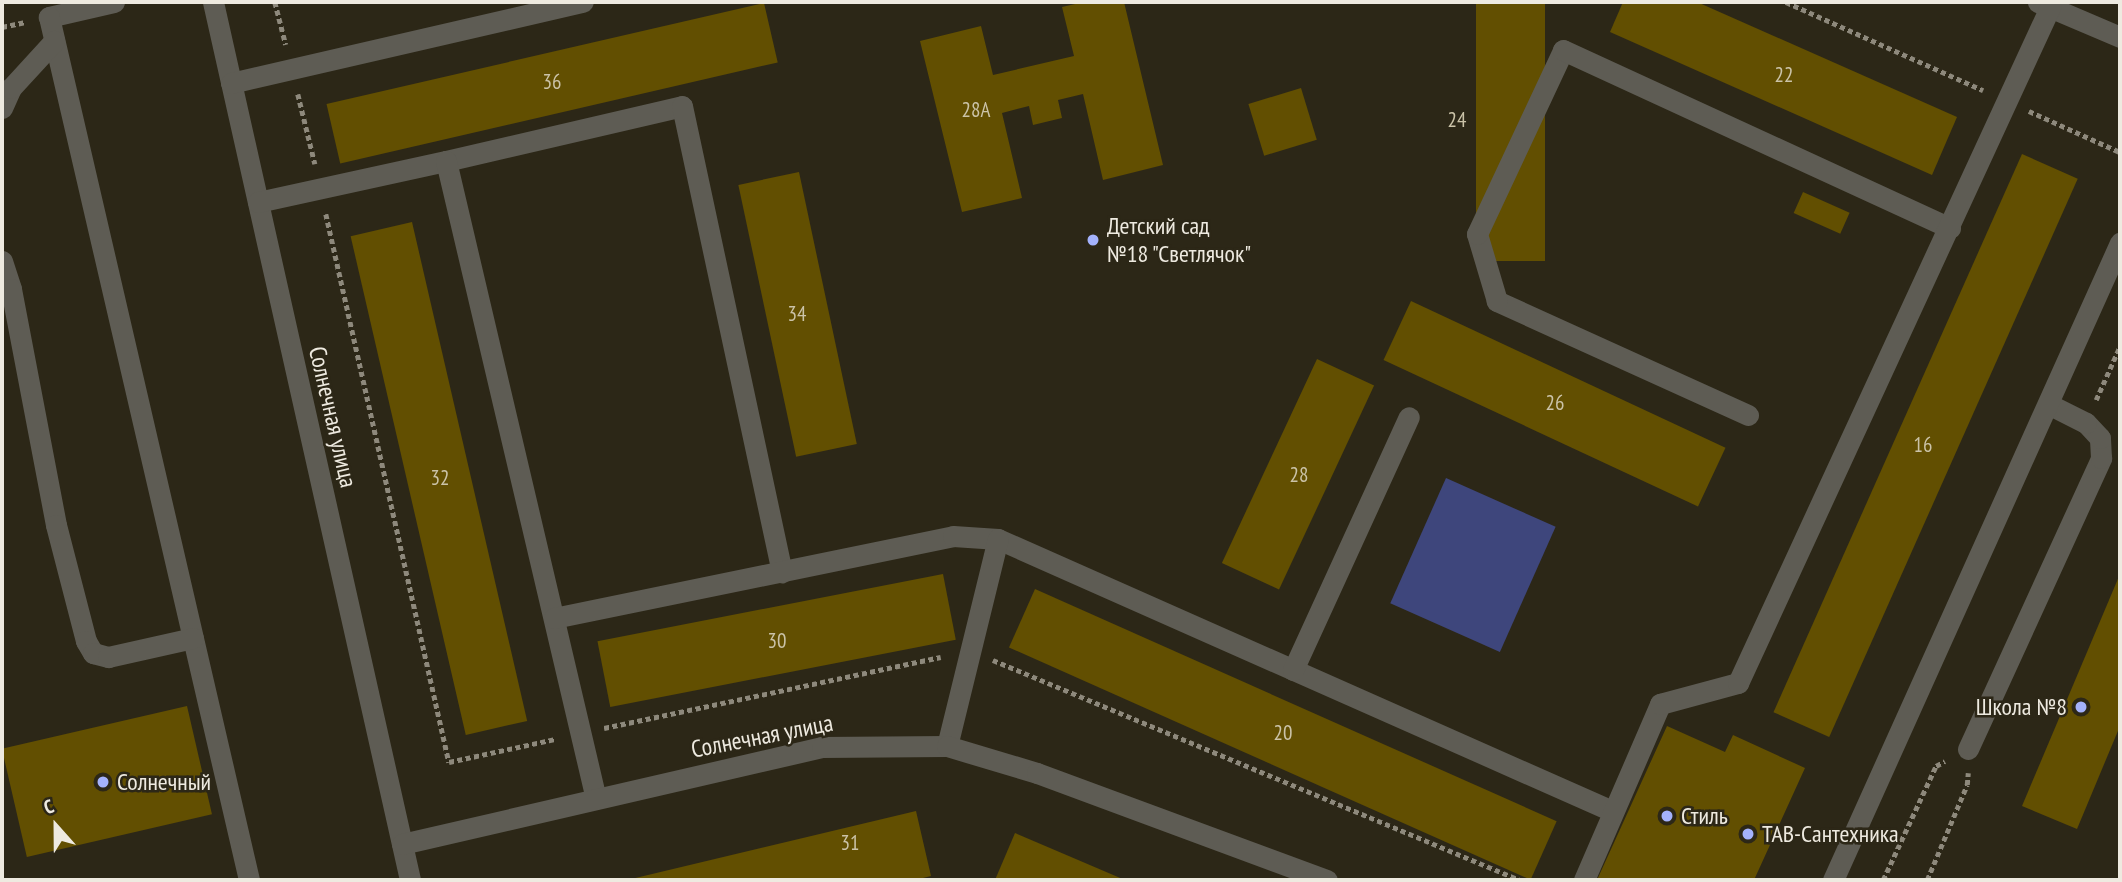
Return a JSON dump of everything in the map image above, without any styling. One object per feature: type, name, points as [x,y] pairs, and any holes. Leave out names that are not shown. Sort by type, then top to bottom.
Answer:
[{"type":"street","points":[[114,2],[49,17],[249,880]]},
{"type":"street","name":"Солнечная улица","points":[[213,2],[410,880]]},
{"type":"street","points":[[231,83],[583,2]]},
{"type":"street","points":[[1584,880],[1660,704],[1738,683],[1950,228],[2007,100],[2044,4],[2120,37]]},
{"type":"street","points":[[2,108],[11,88],[54,41]]},
{"type":"street","points":[[1748,415],[1497,301],[1477,234],[1563,50],[1950,228]]},
{"type":"street","points":[[258,202],[682,106],[782,572]]},
{"type":"street","points":[[446,161],[596,799]]},
{"type":"street","points":[[1833,880],[2120,243]]},
{"type":"street","points":[[2,261],[11,289],[56,525],[86,642],[93,653],[108,657],[193,638]]},
{"type":"street","points":[[1968,749],[2101,457],[2100,438],[2086,423],[2048,404]]},
{"type":"street","points":[[1293,670],[1409,417]]},
{"type":"street","points":[[554,618],[953,536],[998,539],[1612,811]]},
{"type":"street","points":[[947,746],[998,539]]},
{"type":"street","name":"Солнечная улица","points":[[402,844],[822,747],[947,746],[1037,774],[1327,880]]},
{"type":"path","points":[[1786,2],[2120,152]]},
{"type":"path","points":[[2086,423],[2120,346]]},
{"type":"path","points":[[1883,880],[1936,766],[1968,749],[1967,785],[1927,880]]},
{"type":"shaded area","points":[[1446,478],[1556,527],[1500,652],[1390,603]]},
{"type":"building","points":[[1084,2],[1124,2],[1163,165],[1103,180],[1083,94],[1058,100],[1062,118],[1033,125],[1029,106],[1002,113],[1022,198],[962,212],[920,41],[981,26],[993,75],[1074,56],[1062,7]]},
{"type":"building","points":[[1476,2],[1545,2],[1545,261],[1476,261]]},
{"type":"building","points":[[1623,2],[1697,2],[1957,117],[1932,175],[1610,32]]},
{"type":"building","points":[[764,3],[778,62],[340,163],[327,104]]},
{"type":"building","points":[[1301,88],[1317,140],[1264,156],[1248,104]]},
{"type":"building","points":[[2022,154],[2078,179],[1829,737],[1773,712]]},
{"type":"building","points":[[799,172],[857,444],[796,457],[738,185]]},
{"type":"building","points":[[1803,192],[1850,213],[1840,234],[1794,213]]},
{"type":"building","points":[[412,222],[527,721],[466,735],[351,236]]},
{"type":"building","points":[[1411,301],[1725,448],[1698,507],[1384,360]]},
{"type":"building","points":[[1317,359],[1374,386],[1279,590],[1222,563]]},
{"type":"building","points":[[943,574],[956,640],[610,707],[597,641]]},
{"type":"building","points":[[2120,574],[2120,726],[2077,829],[2022,806]]},
{"type":"building","points":[[1035,589],[1557,821],[1531,880],[1009,647]]},
{"type":"building","name":"Солнечный","points":[[187,706],[212,814],[27,857],[2,749]]},
{"type":"building","points":[[1667,726],[1725,752],[1733,735],[1805,768],[1754,880],[1597,880]]},
{"type":"building","points":[[916,811],[931,876],[915,880],[627,880]]},
{"type":"building","points":[[1015,833],[1125,880],[995,880]]},
{"type":"place","name":"Детский сад №18 \"Светлячок\"","points":[[1093,240]]},
{"type":"place","name":"Школа №8","points":[[2081,707]]},
{"type":"place","name":"Солнечный","points":[[103,782]]},
{"type":"place","name":"Стиль","points":[[1667,816]]},
{"type":"place","name":"ТАВ-Сантехника","points":[[1748,834]]}]
